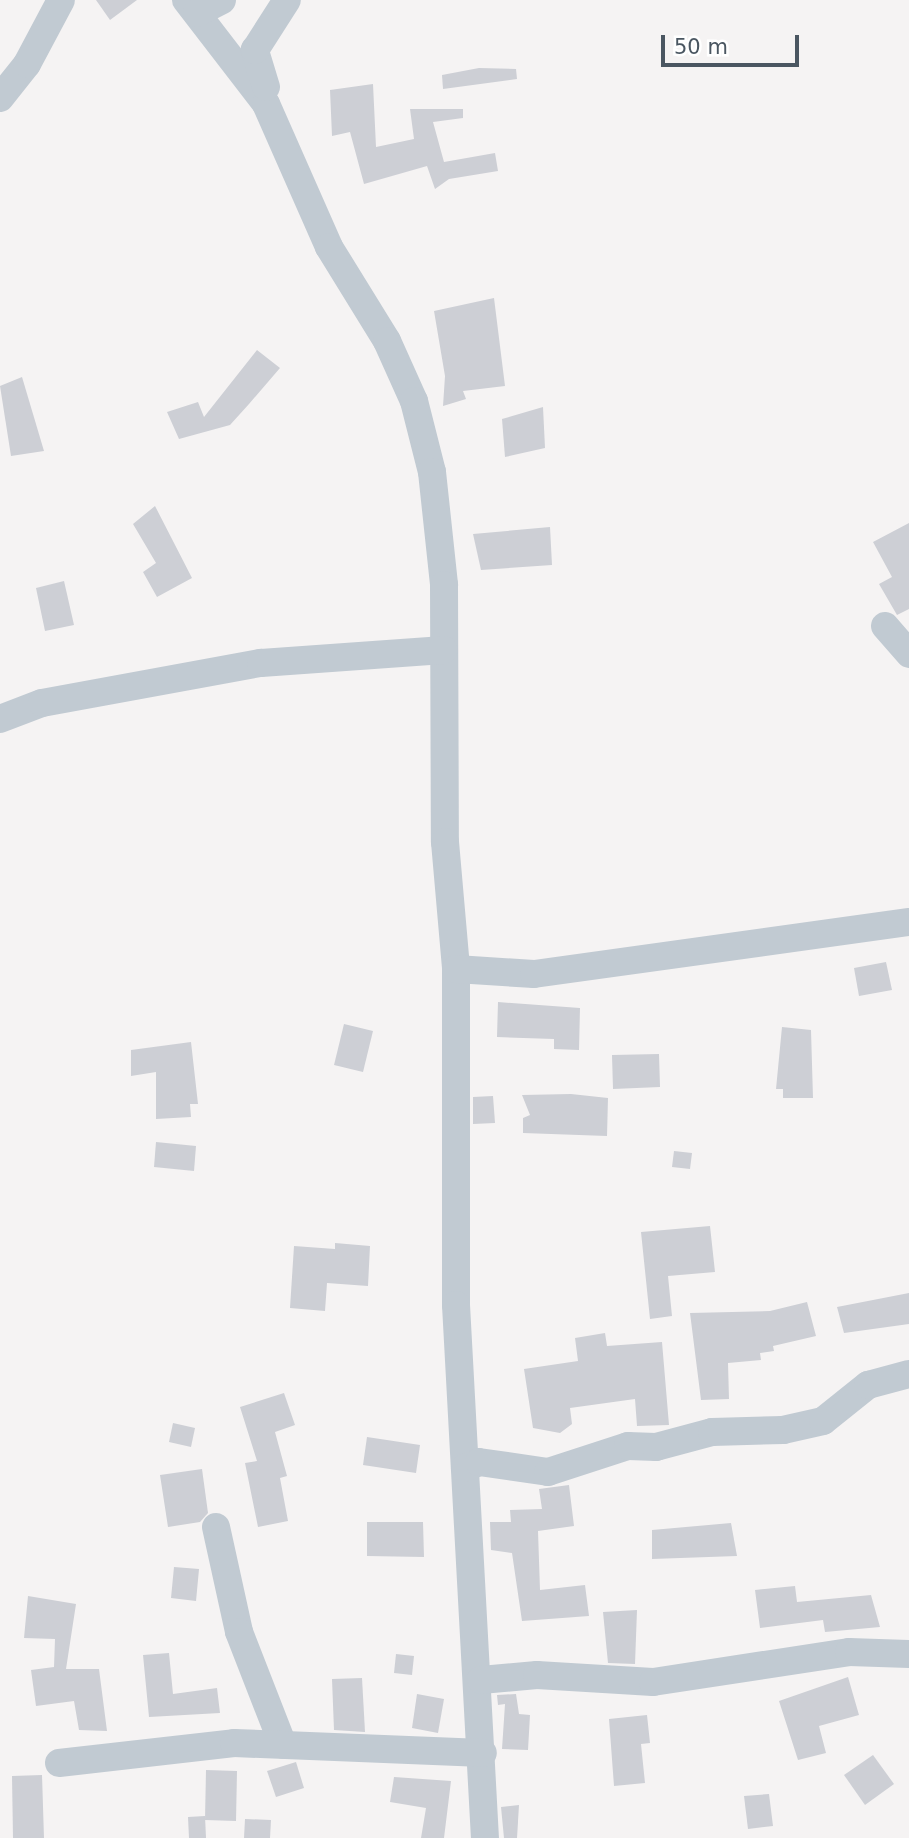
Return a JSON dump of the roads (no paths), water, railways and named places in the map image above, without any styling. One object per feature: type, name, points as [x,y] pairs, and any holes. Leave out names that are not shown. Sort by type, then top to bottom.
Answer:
[{"type":"street","points":[[0,98],[27,64],[61,0]]},
{"type":"street","points":[[222,0],[192,6],[243,69],[278,130]]},
{"type":"street","points":[[287,0],[268,22],[254,61],[278,130],[329,247],[387,341],[414,401],[440,527],[445,842],[456,969],[454,1217],[465,1468],[481,1679],[485,1838]]},
{"type":"street","points":[[885,626],[909,654]]},
{"type":"street","points":[[0,719],[43,703],[261,663],[444,650]]},
{"type":"street","points":[[456,969],[534,974],[909,922]]},
{"type":"street","points":[[465,1468],[479,1462],[548,1472],[628,1446],[656,1447],[712,1432],[783,1430],[823,1421],[868,1385],[909,1374]]},
{"type":"street","points":[[216,1527],[239,1632],[283,1745]]},
{"type":"street","points":[[481,1679],[537,1675],[653,1682],[849,1652],[909,1654]]},
{"type":"street","points":[[60,1763],[219,1744],[483,1753]]}]
